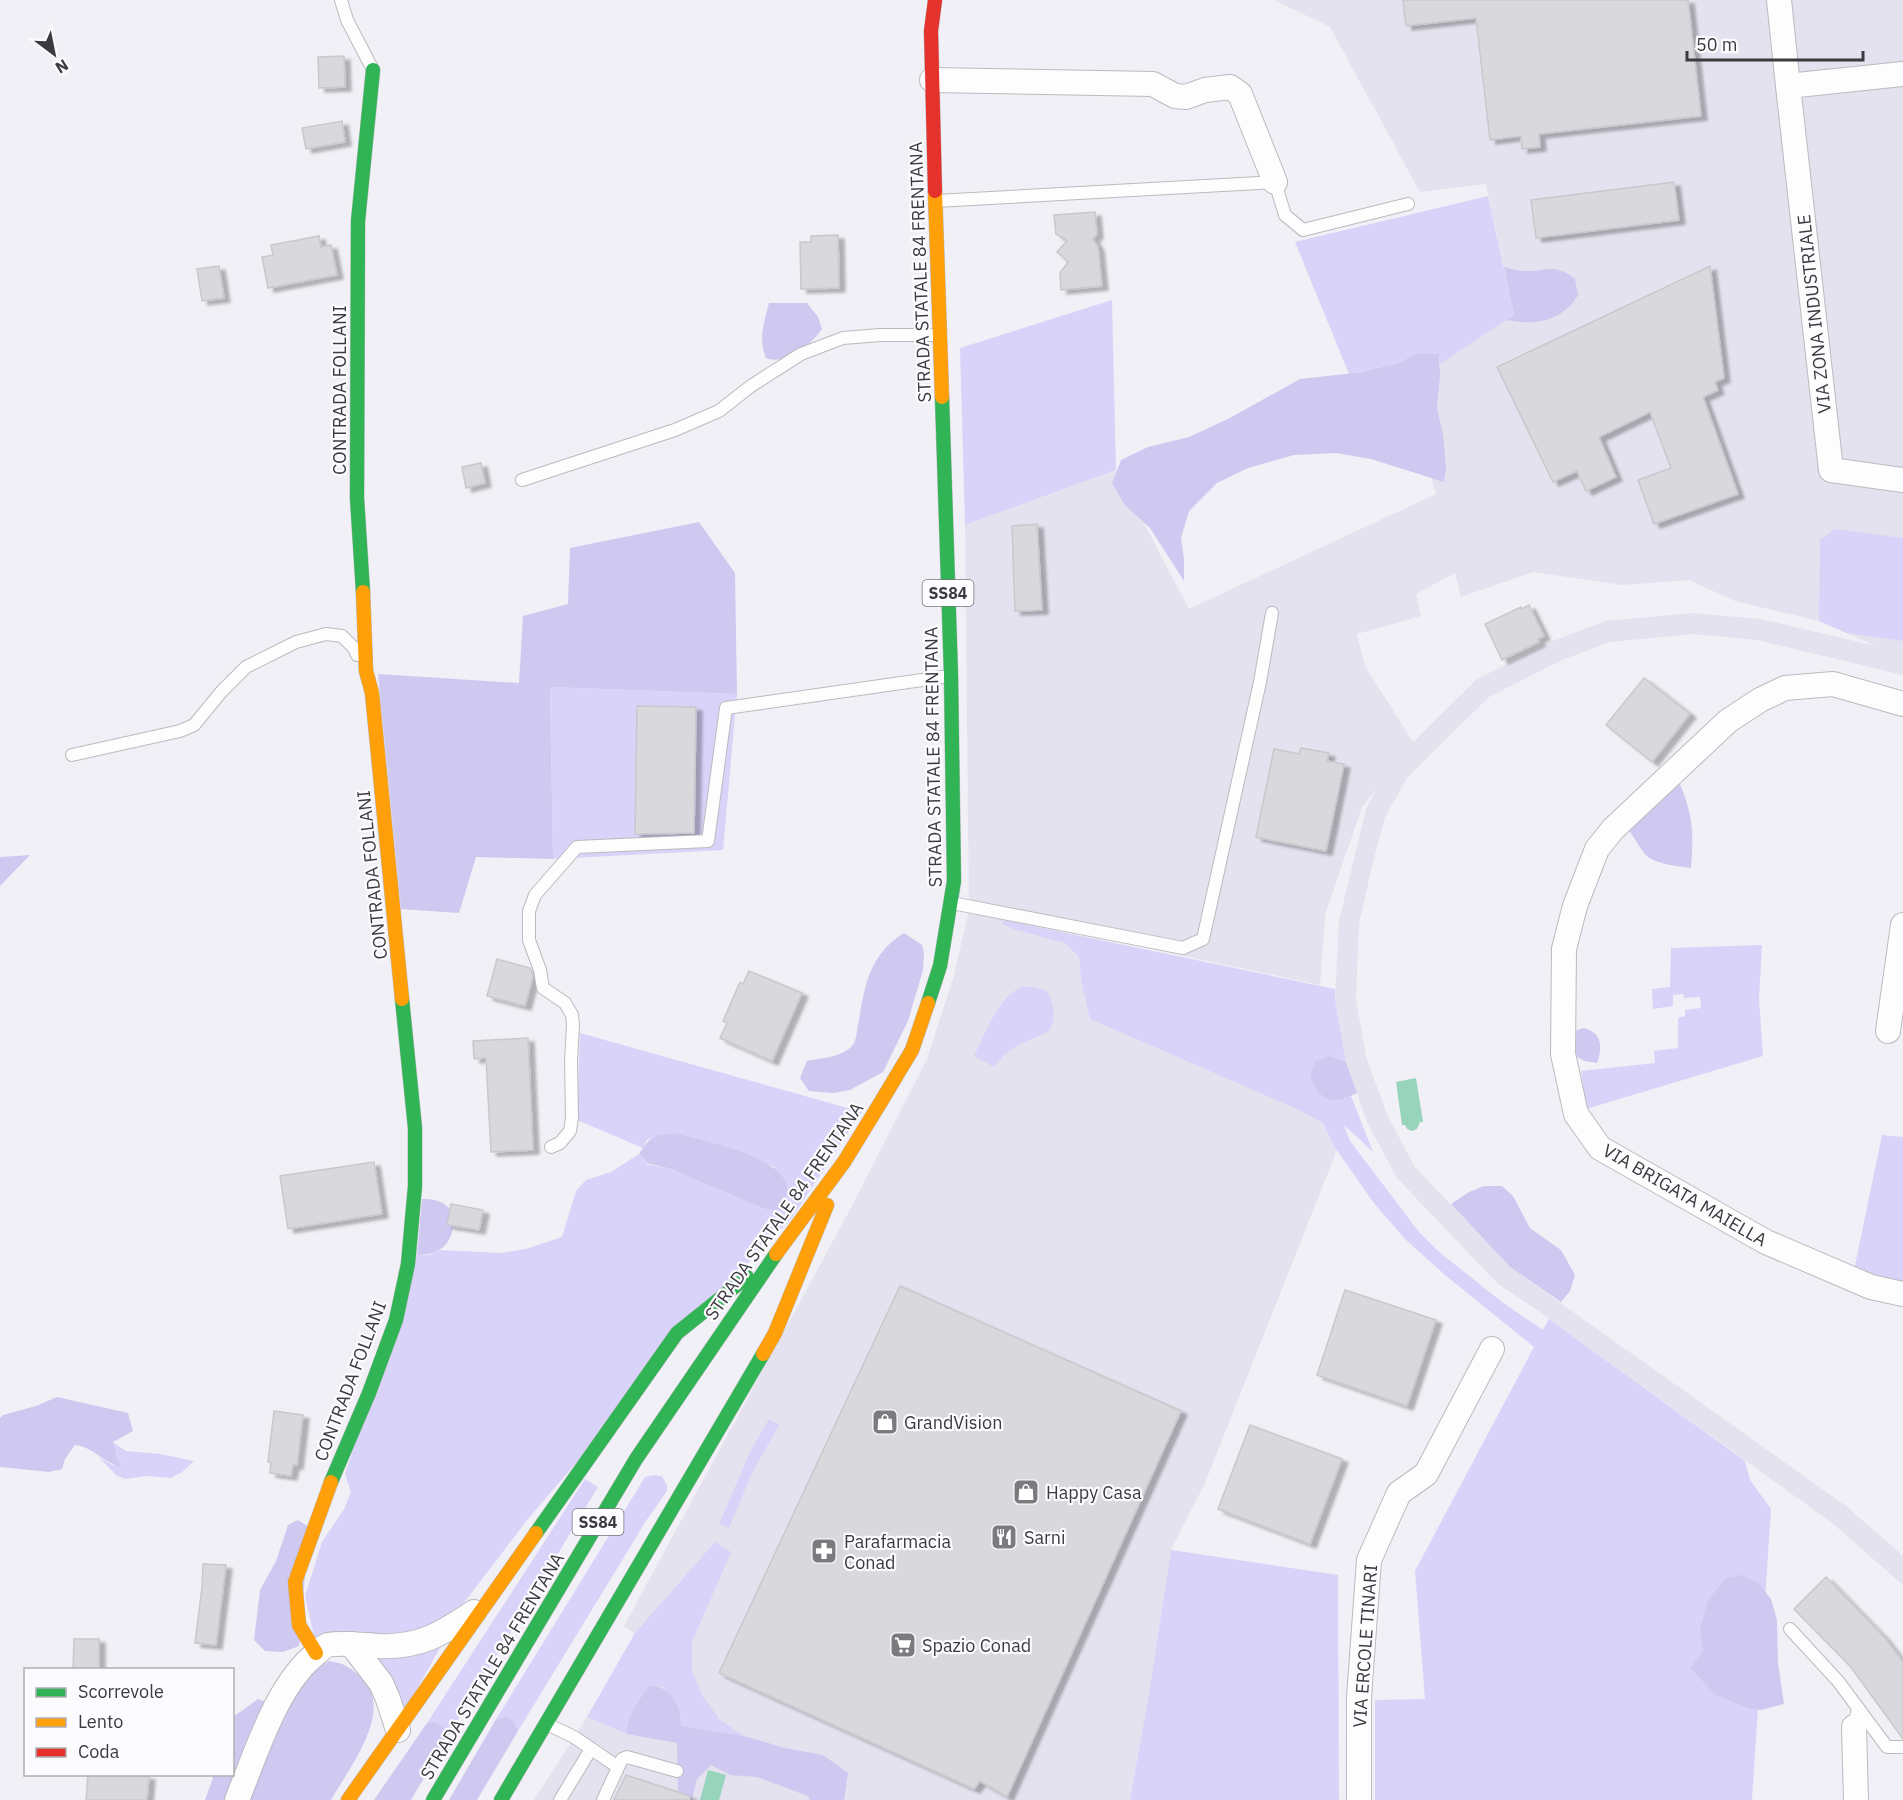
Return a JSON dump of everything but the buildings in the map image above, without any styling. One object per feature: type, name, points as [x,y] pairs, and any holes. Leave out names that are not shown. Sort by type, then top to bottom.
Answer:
[{"type":"main road","name":"STRADA STATALE 84 FRENTANA","points":[[433,1800],[636,1459],[776,1253],[844,1162],[912,1050],[940,966],[954,881],[951,675],[934,201],[932,31],[935,0]]},
{"type":"main road","name":"CONTRADA FOLLANI","points":[[316,1653],[299,1625],[295,1582],[328,1489],[369,1393],[396,1320],[408,1264],[415,1186],[415,1128],[403,1000],[372,693],[366,671],[357,498],[358,221],[373,70]]},
{"type":"main road","points":[[501,1800],[775,1333],[844,1162]]},
{"type":"main road","points":[[348,1800],[678,1333],[776,1253]]},
{"type":"street","points":[[1779,0],[1788,86],[1903,74]]},
{"type":"street","points":[[932,80],[1153,84],[1175,96],[1186,97],[1205,90],[1230,87],[1240,94],[1275,182]]},
{"type":"street","name":"VIA ZONA INDUSTRIALE","points":[[1788,86],[1832,470],[1903,480]]},
{"type":"street","name":"VIA BRIGATA MAIELLA","points":[[1903,704],[1833,684],[1785,688],[1760,700],[1728,721],[1613,829],[1597,849],[1575,906],[1564,949],[1563,1054],[1576,1114],[1600,1148],[1766,1242],[1870,1287],[1903,1294]]},
{"type":"street","points":[[1888,1031],[1903,925]]},
{"type":"street","name":"VIA ERCOLE TINARI","points":[[1359,1800],[1359,1697],[1369,1560],[1399,1493],[1426,1474],[1492,1349]]},
{"type":"street","points":[[237,1800],[277,1703],[306,1661],[326,1645],[381,1646],[411,1645],[423,1642],[448,1630],[486,1604]]},
{"type":"street","points":[[351,1644],[381,1683],[398,1730]]},
{"type":"street","points":[[1856,1718],[1856,1800]]},
{"type":"lane","points":[[341,0],[347,20],[373,70]]},
{"type":"lane","points":[[934,201],[1275,182],[1285,215],[1303,230],[1408,204]]},
{"type":"lane","points":[[522,480],[675,430],[719,411],[751,386],[801,354],[843,338],[880,335],[940,335]]},
{"type":"lane","points":[[951,902],[1183,948],[1203,939],[1260,682],[1272,613]]},
{"type":"lane","points":[[72,755],[180,731],[194,725],[222,691],[246,668],[296,642],[326,634],[342,636],[354,648],[366,671]]},
{"type":"lane","points":[[551,1148],[560,1143],[570,1131],[573,1025],[572,1015],[565,1003],[543,988],[540,970],[529,940],[529,911],[535,895],[577,847],[708,841],[726,708],[951,675]]},
{"type":"lane","points":[[1790,1629],[1838,1681],[1856,1718],[1887,1747],[1903,1747]]},
{"type":"lane","points":[[546,1724],[574,1737],[618,1767]]},
{"type":"lane","points":[[560,1800],[591,1749]]},
{"type":"lane","points":[[603,1800],[618,1767],[627,1757],[677,1771]]},
{"type":"shaded area","points":[[1274,0],[1903,0],[1903,675],[1757,640],[1693,634],[1610,642],[1562,660],[1489,697],[1407,778],[1385,817],[1359,924],[1356,999],[1366,1057],[1387,1114],[1414,1166],[1510,1267],[1846,1506],[1903,1556],[1903,1585],[1832,1523],[1497,1283],[1397,1178],[1367,1122],[1346,1062],[1335,1000],[1339,921],[1366,809],[1377,788],[1362,807],[1325,915],[1320,985],[1010,919],[1003,922],[1065,943],[1079,957],[1081,980],[1088,1007],[1201,1050],[1323,1123],[1337,1150],[1205,1483],[1171,1550],[1130,1800],[534,1800],[587,1717],[635,1634],[624,1626],[852,1206],[927,1059],[953,979],[969,910],[965,525],[1116,470],[1189,609],[1436,494],[1406,386],[1514,315],[1486,184],[1420,192],[1330,27]],"holes":[[[1533,572],[1622,585],[1689,580],[1735,601],[1819,621],[1876,646],[1761,619],[1693,613],[1605,621],[1553,641],[1477,679],[1413,742],[1365,666],[1357,634],[1421,616],[1416,594],[1455,573],[1461,597]]]},
{"type":"shaded area","points":[[1488,196],[1514,315],[1440,364],[1439,354],[1417,353],[1398,363],[1349,374],[1295,242]]},
{"type":"shaded area","points":[[1504,267],[1521,271],[1556,269],[1575,279],[1578,295],[1565,311],[1556,316],[1538,322],[1507,320],[1514,315]]},
{"type":"shaded area","points":[[1112,300],[1116,470],[965,525],[960,348]]},
{"type":"shaded area","points":[[769,303],[807,303],[818,317],[822,329],[797,353],[781,359],[766,358],[762,337]]},
{"type":"shaded area","points":[[1417,353],[1439,354],[1440,376],[1437,408],[1446,466],[1444,482],[1371,459],[1336,453],[1294,455],[1248,468],[1217,483],[1189,511],[1181,538],[1184,581],[1150,528],[1124,504],[1112,483],[1121,460],[1148,447],[1189,437],[1230,418],[1300,379],[1355,373],[1398,363]]},
{"type":"shaded area","points":[[699,522],[735,573],[737,694],[550,687],[553,859],[476,857],[459,913],[401,909],[378,674],[519,683],[523,616],[568,604],[570,548]]},
{"type":"shaded area","points":[[1835,529],[1903,538],[1903,641],[1847,633],[1819,621],[1820,540]]},
{"type":"shaded area","points":[[550,687],[737,694],[723,850],[553,859]]},
{"type":"shaded area","points":[[1680,784],[1692,825],[1691,868],[1663,863],[1648,857],[1628,829]]},
{"type":"shaded area","points":[[30,855],[0,886],[0,857]]},
{"type":"shaded area","points":[[1003,921],[1335,989],[1346,1062],[1330,1056],[1316,1061],[1310,1077],[1344,1099],[1351,1096],[1373,1152],[1344,1125],[1350,1141],[1419,1232],[1438,1251],[1502,1302],[1543,1330],[1549,1319],[1745,1461],[1750,1480],[1771,1509],[1752,1800],[1375,1800],[1375,1700],[1425,1699],[1415,1571],[1534,1347],[1445,1275],[1405,1239],[1373,1202],[1334,1146],[1323,1123],[1295,1108],[1090,1019],[1081,980],[1079,957],[1065,943],[1013,929],[1002,924]]},
{"type":"shaded area","points":[[904,933],[922,945],[923,970],[908,1021],[883,1072],[850,1090],[833,1093],[809,1091],[800,1078],[807,1061],[839,1054],[854,1043],[867,982],[876,960],[883,950]]},
{"type":"shaded area","points":[[1762,945],[1759,999],[1763,1056],[1586,1109],[1581,1071],[1655,1063],[1654,1051],[1678,1048],[1678,1018],[1685,1016],[1685,1010],[1701,1008],[1700,997],[1684,998],[1683,994],[1673,995],[1673,1006],[1653,1009],[1652,989],[1670,987],[1671,948]]},
{"type":"shaded area","points":[[1021,987],[1034,987],[1047,991],[1054,1011],[1053,1021],[1049,1031],[1013,1048],[994,1067],[974,1056],[999,1008],[1013,992]]},
{"type":"shaded area","points":[[1584,1028],[1594,1033],[1600,1041],[1597,1063],[1575,1056],[1569,1040],[1577,1030]]},
{"type":"shaded area","points":[[580,1033],[862,1112],[791,1219],[745,1266],[528,1519],[450,1621],[431,1634],[315,1641],[305,1596],[322,1542],[344,1509],[351,1492],[345,1474],[417,1255],[429,1255],[441,1250],[500,1253],[526,1249],[562,1237],[576,1191],[586,1180],[611,1172],[639,1154],[647,1164],[671,1169],[696,1179],[776,1168],[752,1156],[677,1133],[663,1134],[647,1140],[643,1148],[577,1120]]},
{"type":"shaded area","points":[[1330,1056],[1346,1062],[1357,1093],[1334,1100],[1328,1099],[1318,1091],[1310,1077],[1315,1061]]},
{"type":"shaded area","points":[[1416,1078],[1423,1122],[1420,1122],[1417,1129],[1412,1131],[1402,1125],[1396,1082]]},
{"type":"shaded area","points":[[677,1133],[738,1151],[768,1164],[786,1183],[787,1194],[782,1210],[766,1209],[671,1169],[647,1163],[639,1154],[654,1137]]},
{"type":"shaded area","points":[[1882,1135],[1903,1137],[1903,1285],[1853,1275]]},
{"type":"shaded area","points":[[1484,1186],[1502,1186],[1513,1196],[1530,1228],[1561,1250],[1575,1275],[1570,1291],[1561,1302],[1510,1267],[1451,1204],[1469,1192]]},
{"type":"shaded area","points":[[422,1199],[441,1202],[455,1215],[452,1232],[445,1245],[434,1252],[417,1255]]},
{"type":"shaded area","points":[[57,1397],[128,1413],[133,1431],[113,1442],[122,1467],[82,1446],[75,1445],[65,1459],[62,1469],[49,1472],[0,1467],[0,1418]]},
{"type":"shaded area","points":[[769,1419],[779,1425],[752,1473],[729,1528],[719,1524],[750,1452]]},
{"type":"shaded area","points":[[112,1442],[126,1451],[160,1454],[194,1461],[171,1478],[148,1476],[125,1479],[116,1475],[98,1456],[112,1465],[122,1466]]},
{"type":"shaded area","points":[[662,1476],[667,1485],[667,1491],[646,1521],[518,1731],[514,1721],[495,1721],[645,1477]]},
{"type":"shaded area","points":[[585,1479],[598,1487],[446,1740],[444,1726],[434,1722],[427,1723]]},
{"type":"shaded area","points":[[298,1520],[309,1527],[299,1646],[283,1652],[265,1651],[254,1640],[260,1590],[276,1561],[288,1525]]},
{"type":"shaded area","points":[[715,1542],[731,1552],[692,1642],[692,1671],[702,1695],[720,1720],[744,1736],[681,1726],[681,1719],[664,1687],[651,1685],[631,1714],[627,1734],[587,1717],[635,1633]]},
{"type":"shaded area","points":[[1171,1550],[1338,1575],[1339,1800],[1130,1800]]},
{"type":"shaded area","points":[[1742,1575],[1759,1584],[1771,1599],[1777,1620],[1778,1663],[1784,1704],[1761,1710],[1748,1708],[1716,1695],[1690,1668],[1703,1652],[1700,1630],[1708,1600],[1726,1578]]},
{"type":"shaded area","points":[[441,1646],[403,1714],[375,1661],[377,1658],[417,1653]]},
{"type":"shaded area","points":[[329,1661],[347,1666],[362,1678],[371,1691],[374,1706],[366,1739],[348,1772],[331,1800],[247,1800],[268,1742],[287,1705],[312,1673]]},
{"type":"shaded area","points":[[650,1685],[670,1693],[674,1698],[681,1726],[744,1736],[785,1748],[823,1755],[848,1773],[844,1800],[810,1800],[808,1796],[757,1777],[730,1775],[711,1765],[697,1779],[692,1800],[678,1800],[677,1743],[627,1734],[631,1714]]},
{"type":"shaded area","points":[[258,1699],[271,1704],[231,1800],[205,1800],[214,1776],[234,1776],[234,1716]]},
{"type":"shaded area","points":[[507,1717],[514,1721],[518,1731],[477,1800],[449,1800],[495,1721]]},
{"type":"shaded area","points":[[434,1722],[444,1726],[446,1740],[411,1800],[374,1800],[427,1723]]},
{"type":"shaded area","points":[[708,1770],[726,1775],[719,1800],[700,1800]]},
{"type":"traffic: fast","points":[[363,592],[357,498],[358,221],[373,70]]},
{"type":"traffic: fast","points":[[928,1003],[940,966],[954,881],[951,675],[942,397]]},
{"type":"traffic: fast","points":[[331,1482],[369,1393],[396,1320],[408,1264],[415,1186],[415,1128],[402,999]]},
{"type":"traffic: fast","points":[[433,1800],[636,1459],[776,1254]]},
{"type":"traffic: fast","points":[[536,1533],[677,1333],[747,1277]]},
{"type":"traffic: fast","points":[[501,1800],[763,1354]]},
{"type":"traffic: slow","points":[[935,191],[942,397]]},
{"type":"traffic: slow","points":[[363,592],[366,671],[372,693],[402,999]]},
{"type":"traffic: slow","points":[[776,1254],[844,1162],[879,1105],[912,1050],[928,1003]]},
{"type":"traffic: slow","points":[[763,1354],[775,1333],[827,1205]]},
{"type":"traffic: slow","points":[[316,1653],[299,1625],[295,1582],[331,1482]]},
{"type":"traffic: slow","points":[[348,1800],[536,1533]]},
{"type":"traffic: jam","points":[[935,0],[931,31],[935,191]]},
{"type":"place","name":"GrandVision","points":[[885,1422]]},
{"type":"place","name":"Happy Casa","points":[[1026,1492]]},
{"type":"place","name":"Sarni","points":[[1004,1537]]},
{"type":"place","name":"Parafarmacia Conad","points":[[824,1551]]},
{"type":"place","name":"Spazio Conad","points":[[903,1645]]}]
